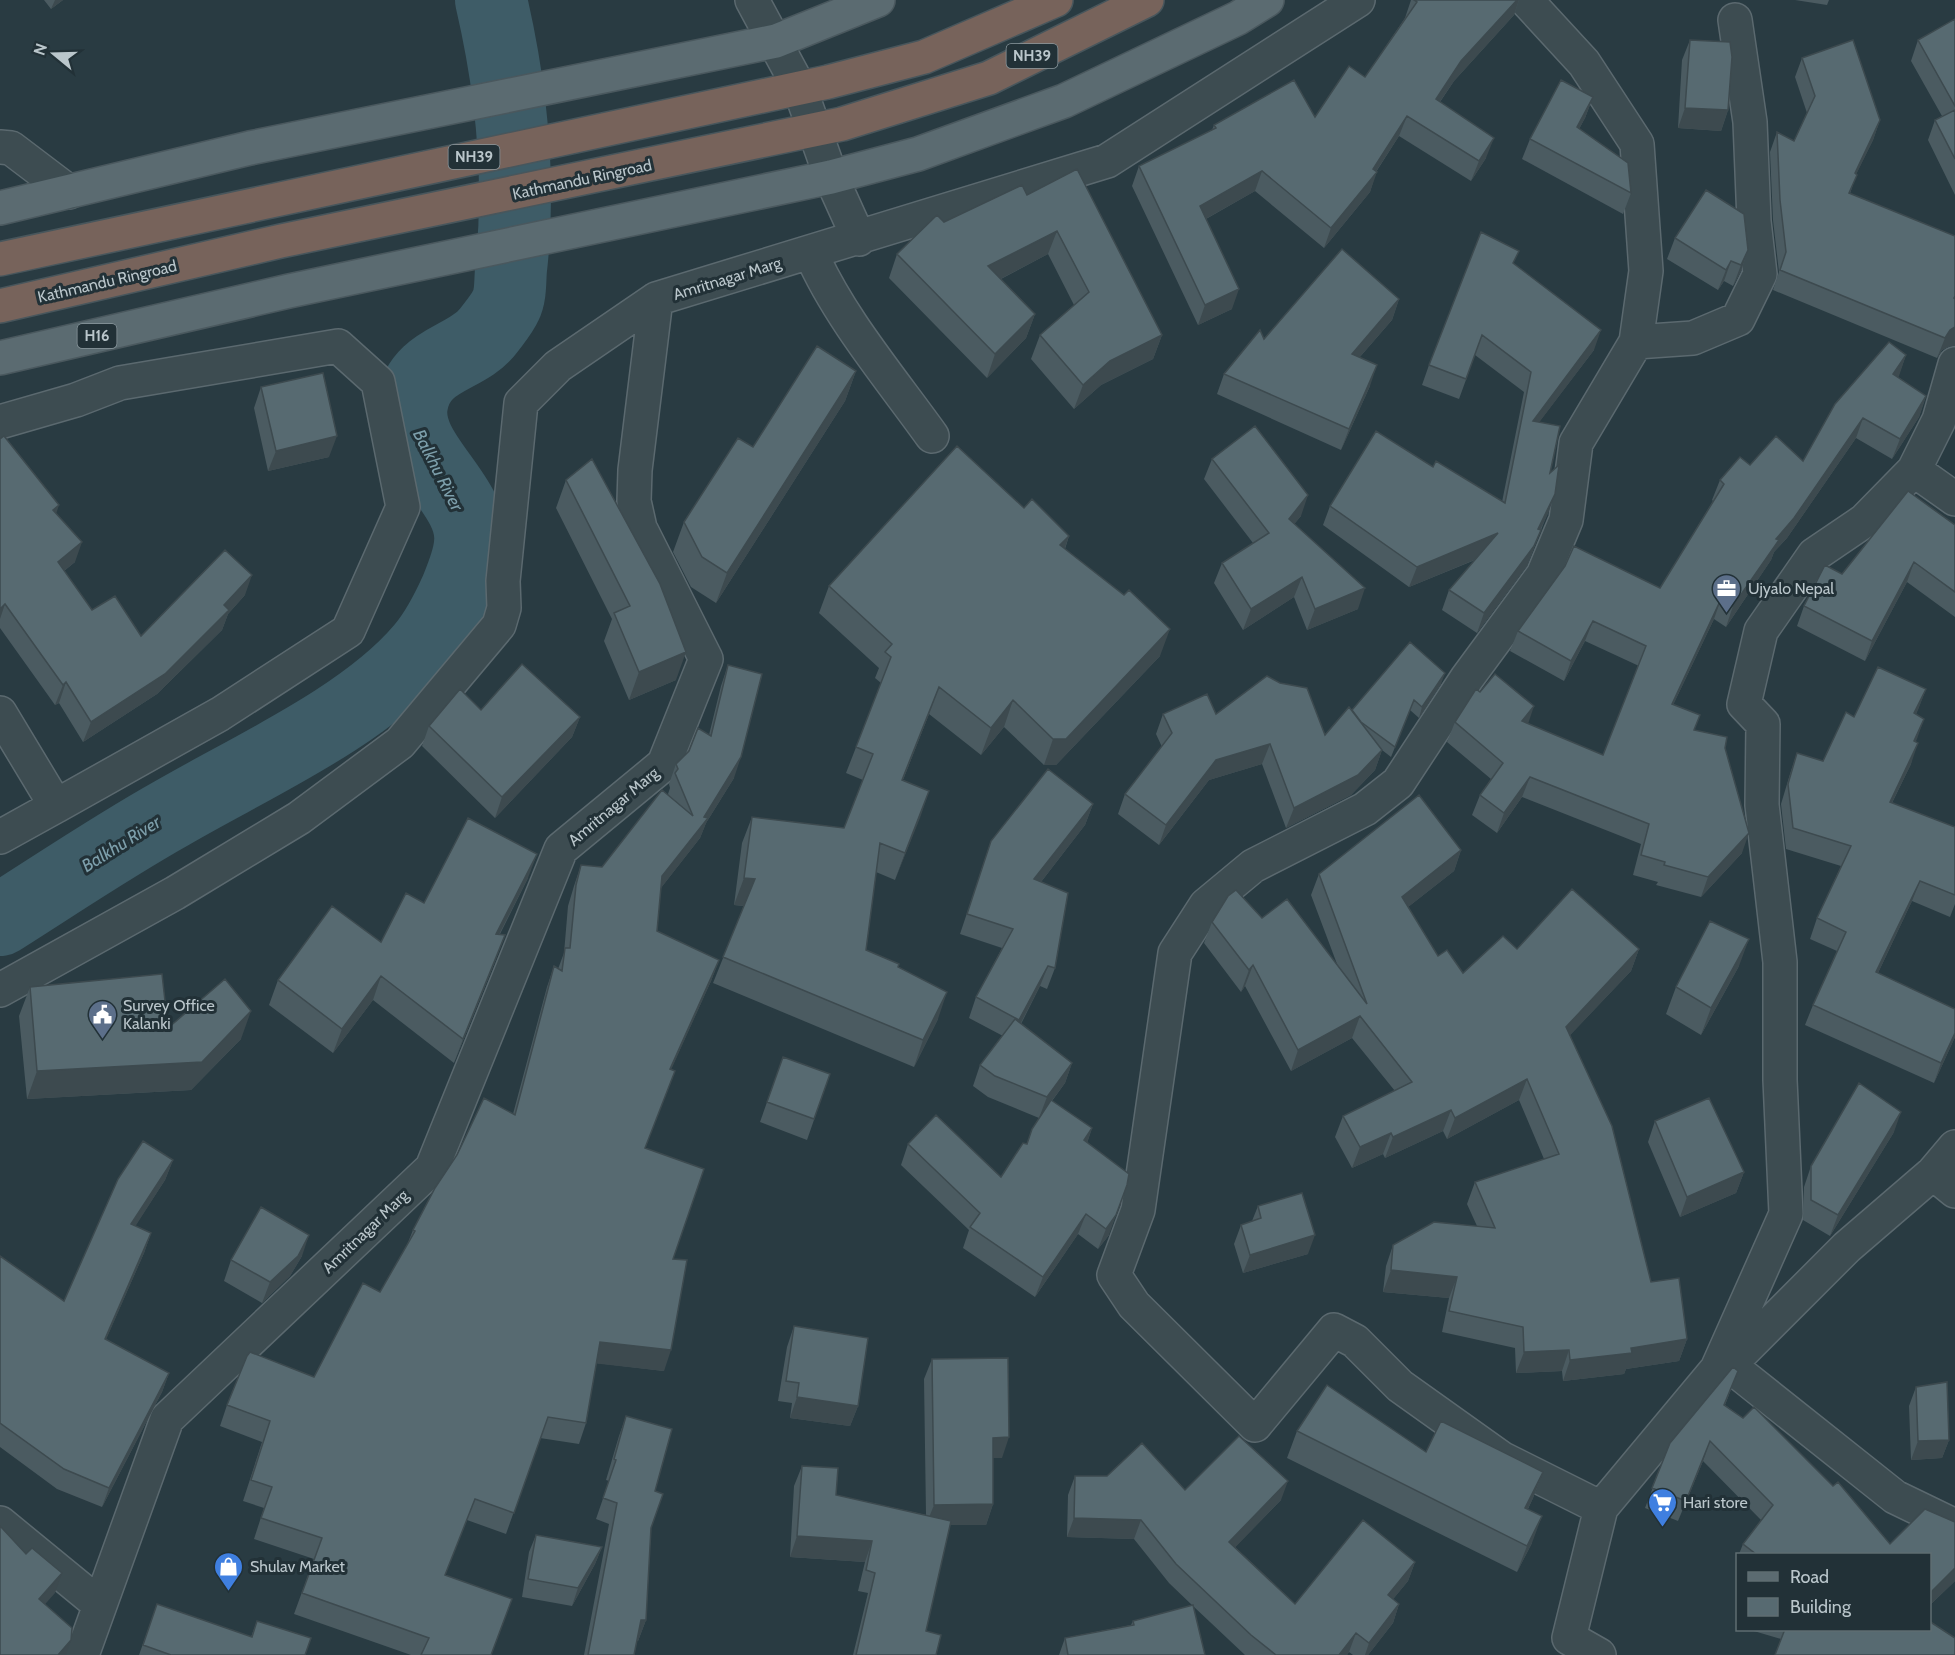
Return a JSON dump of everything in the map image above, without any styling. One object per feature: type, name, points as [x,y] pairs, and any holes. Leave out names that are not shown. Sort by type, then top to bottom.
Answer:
[{"type":"highway","name":"NH39","points":[[0,259],[680,112],[800,89],[924,57],[1056,0]]},
{"type":"highway","name":"Kathmandu Ringroad","points":[[0,306],[280,241],[842,124],[989,78],[1147,0]]},
{"type":"main road","points":[[0,208],[250,148],[777,41],[878,0]]},
{"type":"main road","points":[[831,177],[918,154],[1064,101],[1238,18],[1267,0]]},
{"type":"main road","name":"H16","points":[[0,358],[289,291],[831,177]]},
{"type":"street","points":[[752,0],[777,41],[800,89],[831,177],[859,239]]},
{"type":"street","name":"Amritnagar Marg","points":[[82,1655],[167,1419],[432,1168],[561,849],[664,764],[706,659],[640,528],[634,501],[634,470],[656,299],[859,239],[1107,161],[1358,0]]},
{"type":"street","points":[[1526,0],[1584,63],[1637,144],[1646,271],[1636,342],[1576,443],[1566,520],[1543,575],[1467,678],[1398,783],[1365,809],[1253,866],[1206,905],[1175,953],[1138,1210],[1114,1275],[1134,1305],[1255,1425],[1334,1330],[1355,1341],[1400,1386],[1501,1458],[1601,1508]]},
{"type":"street","points":[[1636,342],[1693,338],[1738,319],[1760,274],[1754,221],[1750,122],[1735,20]]},
{"type":"street","points":[[0,147],[10,148],[69,192]]},
{"type":"street","points":[[811,253],[820,273],[855,327],[932,436]]},
{"type":"street","points":[[0,990],[175,893],[299,818],[400,743],[500,625],[504,608],[503,581],[520,403],[558,366],[656,299]]},
{"type":"street","points":[[0,422],[76,400],[120,383],[338,346],[378,382],[403,507],[348,632],[220,714],[0,837]]},
{"type":"street","points":[[1655,1446],[1717,1369],[1786,1214],[1780,1080],[1780,962],[1762,805],[1763,724],[1744,704],[1761,631],[1814,555],[1864,521],[1914,470],[1939,420],[1955,364]]},
{"type":"street","points":[[1914,470],[1955,499]]},
{"type":"street","points":[[0,712],[56,806]]},
{"type":"street","points":[[1599,1655],[1563,1646],[1601,1508],[1692,1402],[1847,1247],[1944,1182],[1955,1147]]},
{"type":"street","points":[[1729,1365],[1895,1497],[1955,1526]]},
{"type":"street","points":[[0,1523],[100,1605]]},
{"type":"building","points":[[1414,0],[1517,0],[1461,61],[1436,99],[1494,138],[1479,161],[1407,116],[1373,169],[1377,172],[1331,228],[1262,171],[1200,206],[1239,289],[1205,305],[1139,166],[1216,128],[1214,125],[1294,80],[1315,117],[1349,66],[1365,77],[1417,2]]},
{"type":"building","points":[[1955,19],[1955,106],[1918,40]]},
{"type":"building","points":[[1690,40],[1730,42],[1732,57],[1728,110],[1685,108]]},
{"type":"building","points":[[1853,40],[1880,120],[1855,173],[1857,175],[1849,193],[1955,236],[1955,327],[1945,338],[1780,270],[1786,252],[1780,200],[1777,132],[1794,141],[1815,96],[1802,58]]},
{"type":"building","points":[[1561,80],[1593,97],[1577,127],[1628,163],[1631,193],[1530,139]]},
{"type":"building","points":[[1955,110],[1955,159],[1935,120]]},
{"type":"building","points":[[1077,169],[1162,335],[1110,361],[1083,385],[1040,335],[1089,292],[1057,231],[988,266],[1035,314],[995,354],[897,254],[937,215],[944,222],[1022,185],[1027,195]]},
{"type":"building","points":[[1706,190],[1744,214],[1748,250],[1741,265],[1731,261],[1726,270],[1675,238]]},
{"type":"building","points":[[1481,232],[1519,251],[1513,263],[1601,330],[1533,421],[1560,426],[1550,473],[1559,465],[1555,494],[1538,529],[1541,530],[1534,546],[1484,613],[1449,590],[1498,533],[1417,567],[1330,506],[1376,431],[1433,467],[1436,461],[1505,503],[1531,372],[1482,335],[1466,379],[1429,365]]},
{"type":"building","points":[[1342,249],[1399,299],[1352,354],[1377,365],[1349,429],[1224,374],[1260,330],[1264,339]]},
{"type":"building","points":[[1889,342],[1906,355],[1893,374],[1926,396],[1900,439],[1863,418],[1794,518],[1776,539],[1779,540],[1733,606],[1721,599],[1672,704],[1700,715],[1694,730],[1727,737],[1725,748],[1749,833],[1708,877],[1664,865],[1665,862],[1641,855],[1649,824],[1530,777],[1504,813],[1480,795],[1503,763],[1455,722],[1476,689],[1480,692],[1495,674],[1534,706],[1522,721],[1603,755],[1646,646],[1593,621],[1571,661],[1518,631],[1565,566],[1574,546],[1660,588],[1724,484],[1720,480],[1740,457],[1750,465],[1776,436],[1803,461],[1835,404]]},
{"type":"building","points":[[817,346],[856,371],[727,573],[702,557],[684,522],[738,438],[753,447]]},
{"type":"building","points":[[323,373],[337,436],[276,451],[261,387]]},
{"type":"building","points":[[1255,426],[1308,495],[1289,519],[1365,588],[1315,609],[1302,577],[1251,609],[1222,563],[1269,533],[1212,459]]},
{"type":"building","points":[[4,436],[59,505],[53,510],[82,542],[58,562],[92,610],[115,596],[141,636],[225,550],[252,575],[224,605],[229,610],[165,674],[91,722],[66,682],[63,685],[5,604],[0,609],[0,439]]},
{"type":"building","points":[[957,446],[1024,508],[1032,499],[1069,536],[1060,545],[1124,595],[1129,590],[1170,629],[1066,739],[1053,739],[1013,700],[991,728],[939,687],[902,780],[929,791],[905,853],[880,843],[866,950],[899,964],[898,967],[947,992],[923,1040],[723,957],[755,879],[744,878],[752,817],[844,828],[873,754],[856,747],[891,657],[885,652],[892,644],[829,586]]},
{"type":"building","points":[[592,459],[660,584],[686,652],[639,672],[614,613],[630,606],[566,480]]},
{"type":"building","points":[[1908,491],[1955,525],[1955,592],[1914,562],[1872,641],[1804,606],[1825,565],[1842,574]]},
{"type":"building","points":[[1410,642],[1445,673],[1422,707],[1414,700],[1395,747],[1361,722],[1352,710]]},
{"type":"building","points":[[522,664],[580,717],[502,797],[429,726],[460,689],[481,710]]},
{"type":"building","points":[[728,665],[762,674],[741,757],[704,817],[708,818],[662,876],[657,931],[719,960],[670,1069],[675,1071],[645,1148],[704,1169],[673,1259],[687,1260],[671,1350],[600,1342],[586,1423],[548,1417],[514,1513],[475,1499],[445,1575],[512,1599],[491,1655],[421,1655],[429,1638],[302,1593],[322,1538],[261,1518],[272,1487],[251,1480],[270,1421],[227,1405],[250,1352],[314,1377],[363,1283],[380,1292],[415,1231],[413,1230],[435,1188],[457,1155],[484,1098],[515,1115],[554,966],[562,971],[565,948],[570,948],[576,885],[581,865],[602,867],[662,790],[693,816],[675,773],[678,769],[676,764],[689,751],[698,728],[711,736]]},
{"type":"building","points":[[1878,667],[1926,689],[1914,713],[1924,719],[1914,741],[1918,743],[1890,802],[1955,827],[1955,895],[1920,881],[1876,972],[1955,1009],[1955,1033],[1941,1063],[1813,1005],[1846,932],[1817,918],[1851,846],[1793,828],[1788,784],[1797,753],[1823,761],[1846,712],[1854,717]]},
{"type":"building","points":[[1267,676],[1280,683],[1307,688],[1325,735],[1349,707],[1382,750],[1358,775],[1294,808],[1270,744],[1216,760],[1166,825],[1125,794],[1172,733],[1163,714],[1207,694],[1216,714]]},
{"type":"building","points":[[1048,769],[1093,804],[1034,879],[1068,893],[1055,968],[1048,966],[1019,1020],[976,997],[1013,929],[967,914],[991,841]]},
{"type":"building","points":[[1419,795],[1461,850],[1402,897],[1438,956],[1447,950],[1463,973],[1503,936],[1517,949],[1572,889],[1639,949],[1566,1027],[1612,1126],[1651,1282],[1679,1278],[1687,1339],[1631,1348],[1632,1353],[1570,1360],[1569,1350],[1524,1352],[1523,1327],[1449,1311],[1457,1277],[1391,1270],[1393,1245],[1434,1222],[1495,1228],[1475,1182],[1559,1154],[1527,1079],[1455,1118],[1451,1110],[1393,1137],[1391,1133],[1360,1147],[1343,1116],[1412,1082],[1360,1016],[1298,1050],[1253,965],[1249,970],[1212,922],[1228,896],[1236,890],[1262,918],[1287,899],[1367,1004],[1319,874]]},
{"type":"building","points":[[468,818],[537,854],[496,934],[505,935],[463,1039],[381,976],[342,1029],[278,980],[332,906],[381,942],[406,893],[424,903]]},
{"type":"building","points":[[1710,921],[1749,939],[1711,1008],[1676,987]]},
{"type":"building","points":[[162,974],[168,1028],[225,979],[251,1011],[202,1062],[37,1071],[30,987]]},
{"type":"building","points":[[1015,1019],[1072,1063],[1047,1097],[995,1076],[980,1065]]},
{"type":"building","points":[[783,1057],[830,1074],[814,1119],[767,1102]]},
{"type":"building","points":[[1859,1083],[1901,1112],[1838,1215],[1811,1200],[1811,1166]]},
{"type":"building","points":[[1709,1098],[1744,1172],[1687,1197],[1655,1121]]},
{"type":"building","points":[[1051,1100],[1092,1128],[1084,1140],[1129,1174],[1116,1215],[1106,1229],[1086,1214],[1043,1277],[970,1227],[980,1213],[908,1144],[936,1115],[1001,1177],[1023,1143],[1027,1144],[1032,1129]]},
{"type":"building","points":[[143,1141],[173,1160],[131,1224],[151,1233],[105,1339],[169,1373],[109,1488],[64,1469],[0,1423],[0,1256],[64,1301],[118,1179]]},
{"type":"building","points":[[1302,1193],[1315,1235],[1250,1255],[1241,1225],[1261,1218],[1258,1206]]},
{"type":"building","points":[[261,1207],[309,1235],[298,1256],[270,1282],[231,1260]]},
{"type":"building","points":[[794,1326],[868,1338],[858,1406],[797,1397],[799,1383],[786,1381]]},
{"type":"building","points":[[1008,1358],[1009,1437],[993,1438],[993,1504],[934,1505],[932,1359]]},
{"type":"building","points":[[1733,1367],[1738,1371],[1724,1405],[1743,1418],[1754,1407],[1833,1486],[1838,1482],[1890,1544],[1925,1509],[1955,1522],[1955,1568],[1931,1592],[1931,1553],[1755,1553],[1743,1544],[1773,1505],[1710,1441],[1686,1501],[1652,1488],[1670,1443]]},
{"type":"building","points":[[1947,1382],[1949,1440],[1918,1441],[1916,1387]]},
{"type":"building","points":[[1327,1385],[1426,1452],[1441,1421],[1543,1472],[1525,1508],[1542,1516],[1527,1546],[1297,1431]]},
{"type":"building","points":[[626,1416],[672,1429],[655,1491],[663,1494],[651,1528],[646,1620],[641,1620],[634,1655],[588,1655],[617,1503],[603,1498],[616,1460],[614,1459]]},
{"type":"building","points":[[1239,1436],[1288,1481],[1229,1542],[1295,1604],[1363,1520],[1415,1562],[1388,1595],[1399,1604],[1369,1643],[1356,1633],[1339,1655],[1276,1655],[1251,1635],[1176,1564],[1141,1520],[1074,1518],[1075,1476],[1107,1476],[1142,1443],[1185,1490]]},
{"type":"building","points":[[802,1466],[838,1468],[836,1495],[951,1521],[926,1631],[941,1635],[936,1655],[856,1655],[875,1573],[866,1570],[872,1541],[797,1536]]},
{"type":"building","points":[[0,1526],[26,1554],[32,1548],[62,1573],[39,1599],[72,1628],[71,1640],[58,1655],[0,1655]]},
{"type":"building","points":[[536,1535],[602,1547],[578,1588],[528,1579]]},
{"type":"building","points":[[157,1604],[252,1637],[257,1621],[311,1638],[305,1655],[171,1655],[143,1645]]},
{"type":"building","points":[[1193,1605],[1205,1655],[1068,1655],[1065,1638],[1134,1625],[1133,1621]]},
{"type":"building","points":[[1931,1622],[1955,1638],[1955,1655],[1775,1655],[1784,1631],[1931,1631]]},
{"type":"waterway","name":"Balkhu River","points":[[0,920],[150,826],[271,759],[338,718],[398,673],[422,648],[437,627],[456,590],[467,561],[470,543],[469,525],[462,508],[418,440],[412,422],[412,404],[424,377],[434,368],[480,340],[500,315],[509,297],[515,202],[512,134],[504,66],[491,0]]},
{"type":"place","name":"Ujyalo Nepal","points":[[1727,614]]},
{"type":"place","name":"Survey Office Kalanki","points":[[102,1040]]},
{"type":"place","name":"Hari store","points":[[1662,1528]]},
{"type":"place","name":"Shulav Market","points":[[229,1592]]}]
